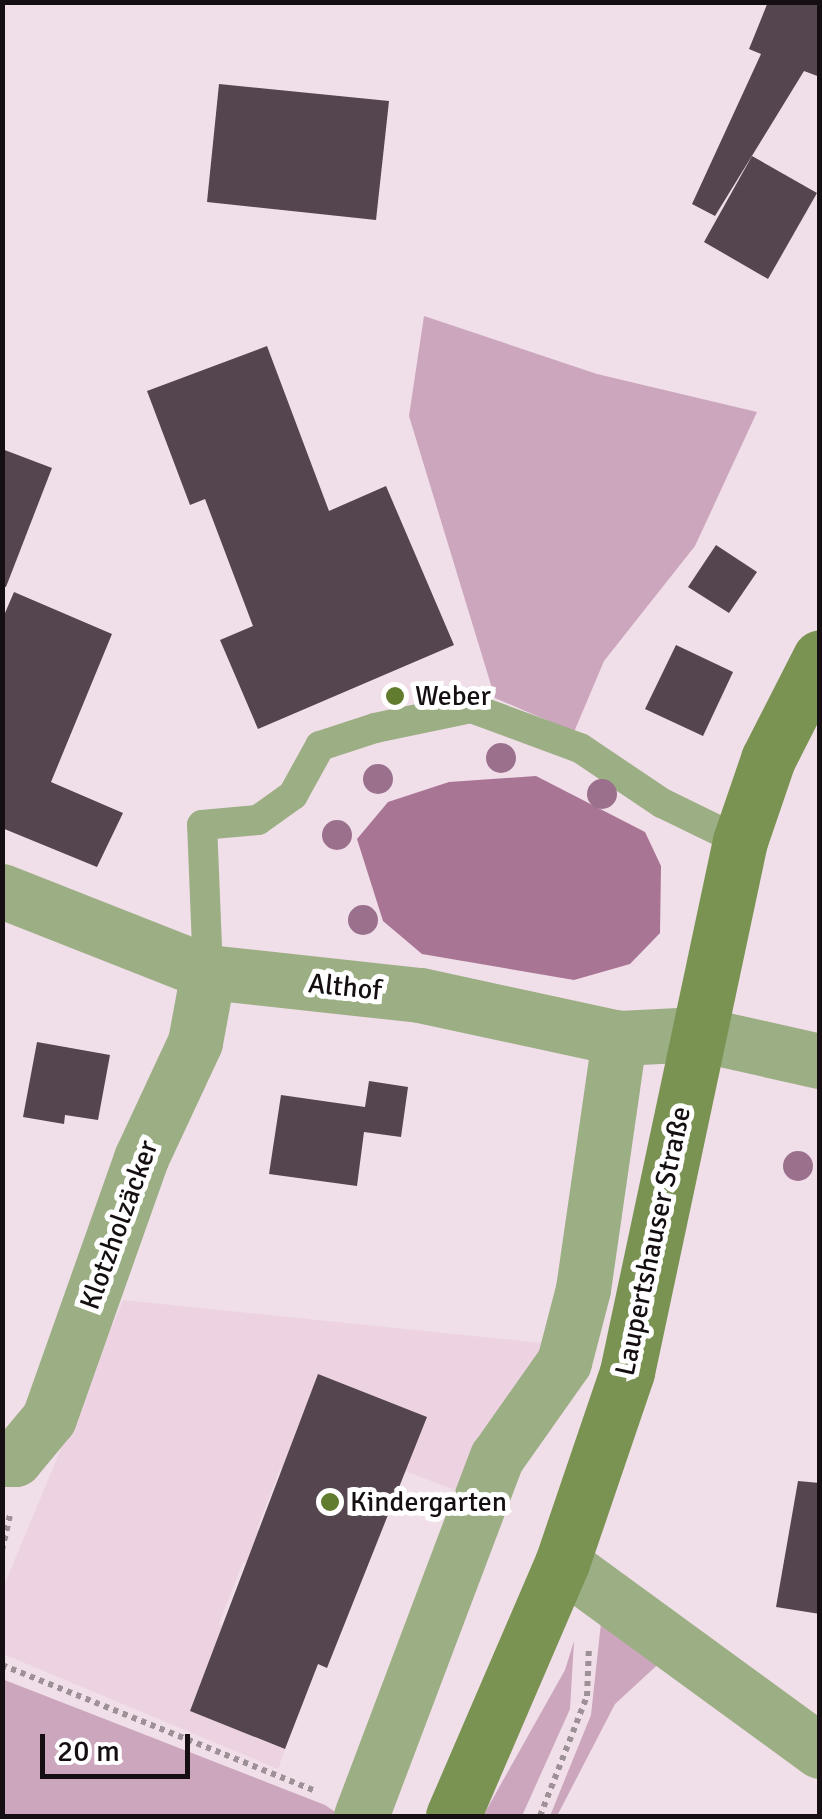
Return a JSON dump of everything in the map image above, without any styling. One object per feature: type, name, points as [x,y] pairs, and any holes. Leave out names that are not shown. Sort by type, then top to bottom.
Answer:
[{"type":"main road","name":"Laupertshauser Straße","points":[[453,1816],[597,1589],[627,1372],[740,841],[768,759],[820,656]]},
{"type":"street","name":"Althof","points":[[2,891],[208,972],[420,995],[618,1038],[699,1034],[820,1062]]},
{"type":"street","name":"Klotzholzäcker","points":[[2,1459],[15,1459],[49,1418],[141,1158],[195,1042],[208,972]]},
{"type":"street","points":[[361,1816],[497,1458],[564,1362],[583,1289],[618,1038]]},
{"type":"street","points":[[597,1589],[820,1751]]},
{"type":"lane","points":[[208,972],[202,824],[258,820],[293,795],[320,746],[376,728],[471,708],[580,748],[662,803],[740,841]]},
{"type":"path","points":[[540,1816],[587,1696],[597,1589]]},
{"type":"path","points":[[2,1665],[361,1816]]},
{"type":"shaded area","points":[[424,316],[597,374],[757,412],[695,546],[604,661],[574,732],[495,698],[409,416]]},
{"type":"shaded area","points":[[536,776],[645,832],[661,866],[660,933],[630,964],[574,980],[422,954],[383,921],[357,839],[388,802],[449,782]]},
{"type":"shaded area","points":[[123,1300],[552,1344],[460,1492],[405,1471],[426,1417],[318,1375],[294,1436],[311,1443],[298,1475],[280,1469],[257,1529],[274,1536],[261,1569],[243,1562],[219,1624],[280,1649],[190,1711],[285,1749],[278,1769],[3,1654],[3,1588]]},
{"type":"shaded area","points":[[601,1623],[666,1657],[615,1704],[557,1816],[550,1816],[591,1715]]},
{"type":"shaded area","points":[[574,1641],[570,1709],[522,1816],[483,1816],[565,1670]]},
{"type":"shaded area","points":[[2,1679],[325,1805],[341,1816],[3,1816]]},
{"type":"building","points":[[768,2],[820,2],[820,77],[804,71],[715,216],[692,204],[761,54],[749,49]]},
{"type":"building","points":[[219,84],[389,101],[376,220],[207,202]]},
{"type":"building","points":[[752,156],[817,193],[768,279],[704,242]]},
{"type":"building","points":[[267,346],[329,511],[386,486],[454,645],[258,729],[220,640],[253,626],[205,499],[190,505],[147,391]]},
{"type":"building","points":[[2,449],[52,468],[6,587],[2,586]]},
{"type":"building","points":[[716,545],[757,572],[729,613],[688,587]]},
{"type":"building","points":[[14,592],[112,634],[51,782],[123,813],[97,867],[2,828],[2,620]]},
{"type":"building","points":[[676,645],[733,672],[703,736],[645,709]]},
{"type":"building","points":[[37,1042],[110,1055],[98,1120],[65,1115],[64,1124],[23,1117]]},
{"type":"building","points":[[369,1081],[408,1087],[401,1137],[364,1132],[357,1186],[269,1174],[281,1095],[365,1107]]},
{"type":"building","name":"Kindergarten","points":[[318,1374],[427,1417],[327,1668],[318,1664],[285,1749],[190,1711]]},
{"type":"building","points":[[798,1481],[820,1483],[820,1614],[776,1607]]},
{"type":"place","name":"Weber","points":[[395,696]]},
{"type":"place","name":"Kindergarten","points":[[330,1502]]}]
